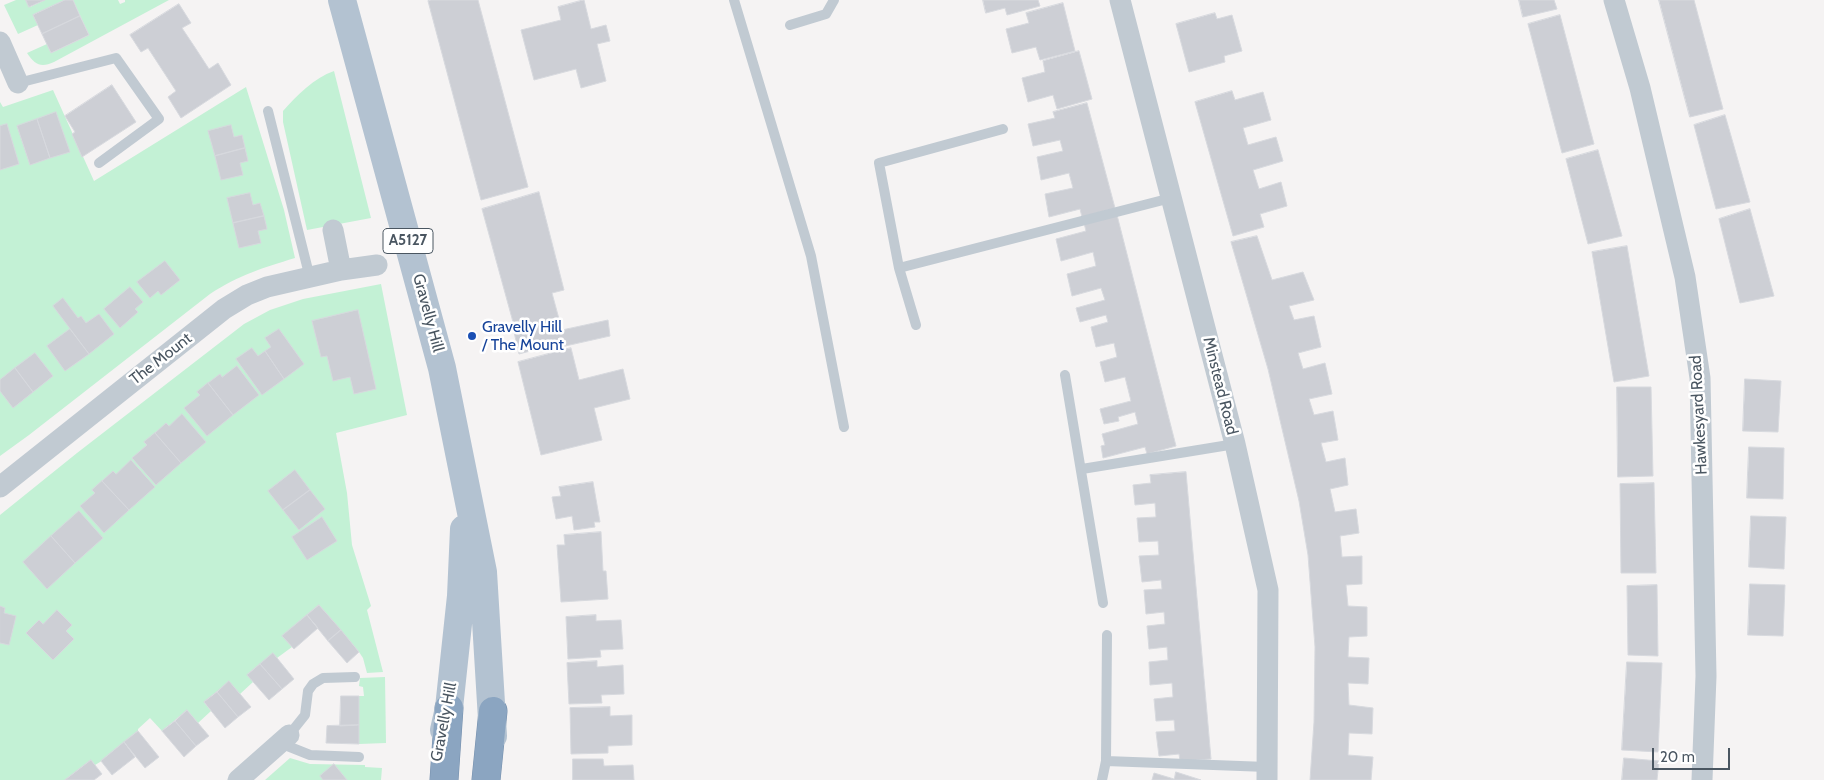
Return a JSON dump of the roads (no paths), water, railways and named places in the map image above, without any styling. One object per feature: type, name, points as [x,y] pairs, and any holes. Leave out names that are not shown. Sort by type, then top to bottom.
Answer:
[{"type":"highway","points":[[444,780],[449,708]]},
{"type":"highway","points":[[486,780],[493,711]]},
{"type":"main road","name":"Gravelly Hill","points":[[342,0],[442,368],[483,572],[493,711],[495,780]]},
{"type":"main road","name":"Gravelly Hill","points":[[432,780],[449,708],[461,596],[465,484]]},
{"type":"street","name":"Minstead Road","points":[[1120,0],[1235,444],[1268,590],[1267,773]]},
{"type":"street","name":"Hawkesyard Road","points":[[1614,0],[1640,88],[1685,276],[1700,378],[1706,658],[1702,780]]},
{"type":"street","points":[[2,52],[18,83]]},
{"type":"street","points":[[333,230],[341,270]]},
{"type":"street","name":"The Mount","points":[[0,487],[224,309],[247,295],[267,287],[341,270],[377,265]]},
{"type":"street","points":[[238,780],[285,739]]},
{"type":"lane","points":[[734,0],[811,256],[844,427]]},
{"type":"lane","points":[[790,25],[826,14],[834,0]]},
{"type":"lane","points":[[18,83],[116,58],[160,119],[99,163]]},
{"type":"lane","points":[[268,112],[310,278]]},
{"type":"lane","points":[[916,325],[899,268],[879,163],[1004,129]]},
{"type":"lane","points":[[899,268],[1171,198]]},
{"type":"lane","points":[[1065,375],[1082,470],[1102,603]]},
{"type":"lane","points":[[1082,470],[1235,444]]},
{"type":"lane","points":[[1102,780],[1106,761],[1107,635]]},
{"type":"lane","points":[[355,676],[323,678],[313,684],[308,691],[305,715],[285,739],[310,755],[359,757]]},
{"type":"lane","points":[[1106,761],[1267,773]]},
{"type":"place","name":"Gravelly Hill / The Mount","points":[[472,336]]}]
